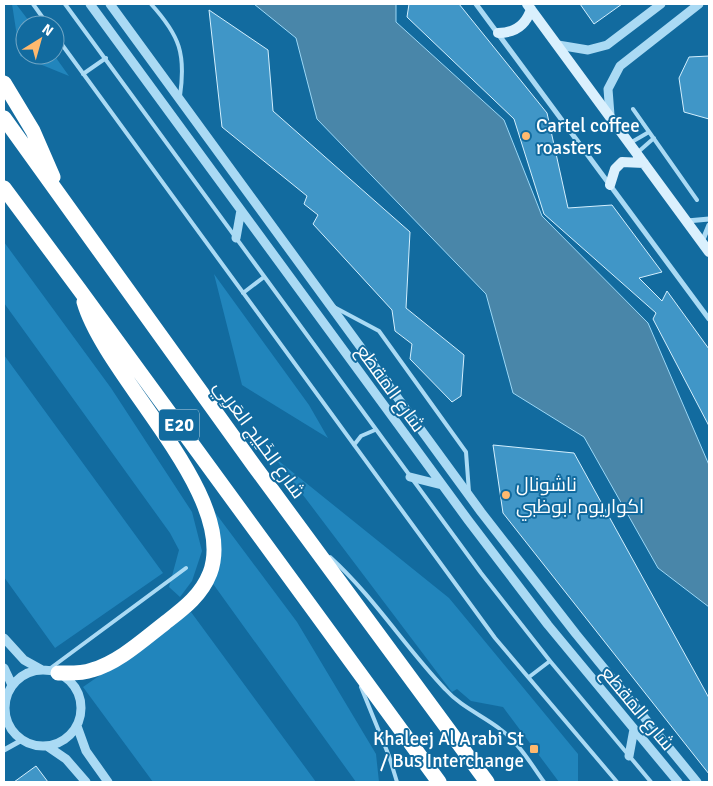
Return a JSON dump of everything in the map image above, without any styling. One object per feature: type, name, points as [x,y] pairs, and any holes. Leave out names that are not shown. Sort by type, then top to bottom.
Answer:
[{"type":"highway","points":[[4,83],[43,151],[60,195]]},
{"type":"highway","name":"شارع الخَلِيج العَربِي","points":[[4,118],[255,467],[488,782]]},
{"type":"highway","name":"E20","points":[[4,188],[439,782]]},
{"type":"highway","points":[[49,671],[81,673],[102,667],[191,603],[209,575],[214,546],[213,530],[205,505],[183,466],[97,334],[87,314],[79,288]]},
{"type":"main road","points":[[498,33],[517,29],[526,20],[529,6]]},
{"type":"main road","points":[[529,6],[709,252]]},
{"type":"main road","points":[[610,185],[615,169],[622,162],[644,163]]},
{"type":"street","name":"شارع المَقطَع","points":[[90,4],[442,485],[542,617],[678,782]]},
{"type":"street","name":"شارع المَقطَع","points":[[110,4],[469,495],[547,598],[697,782]]},
{"type":"street","points":[[476,4],[709,319]]},
{"type":"street","points":[[558,45],[588,50],[606,45],[661,4]]},
{"type":"street","points":[[610,115],[608,89],[620,66],[699,4]]},
{"type":"street","points":[[236,238],[239,207],[250,195]]},
{"type":"street","points":[[687,221],[709,219]]},
{"type":"street","points":[[702,242],[709,225]]},
{"type":"street","points":[[410,478],[442,485]]},
{"type":"street","points":[[4,638],[20,656],[49,671],[74,686],[79,695],[81,716],[78,726],[65,740],[47,746],[30,744],[22,740],[10,727],[4,712],[7,697],[12,685],[30,672],[49,671]]},
{"type":"street","points":[[4,668],[12,685]]},
{"type":"street","points":[[630,756],[632,727],[641,714]]},
{"type":"street","points":[[78,726],[86,751],[108,782]]},
{"type":"street","points":[[4,750],[22,740]]},
{"type":"street","points":[[47,746],[66,759],[86,782]]},
{"type":"lane","points":[[33,4],[41,15]]},
{"type":"lane","points":[[65,4],[410,478],[550,660],[651,782]]},
{"type":"lane","points":[[151,4],[178,42],[184,70],[180,98]]},
{"type":"lane","points":[[65,49],[495,638],[618,782]]},
{"type":"lane","points":[[83,74],[106,58]]},
{"type":"lane","points":[[633,109],[697,200]]},
{"type":"lane","points":[[630,143],[649,132]]},
{"type":"lane","points":[[637,153],[654,138]]},
{"type":"lane","points":[[244,293],[264,277]]},
{"type":"lane","points":[[330,304],[379,331],[466,452],[469,495]]},
{"type":"lane","points":[[354,444],[361,436],[375,430]]},
{"type":"lane","points":[[312,542],[365,592],[445,689],[462,706],[501,729],[516,744],[544,782]]},
{"type":"lane","points":[[49,671],[186,568]]},
{"type":"lane","points":[[530,677],[550,660]]},
{"type":"lane","points":[[352,664],[389,756],[397,782]]},
{"type":"shaded area","points":[[12,4],[16,4],[24,15],[15,15],[15,24]]},
{"type":"shaded area","points":[[254,4],[396,4],[396,22],[504,120],[542,216],[648,323],[709,465],[709,607],[658,568],[584,437],[513,393],[486,294],[317,119],[296,38]]},
{"type":"shaded area","points":[[42,65],[61,65],[69,76]]},
{"type":"shaded area","points":[[4,242],[111,388],[192,512],[202,551],[192,581],[180,597],[169,587],[179,550],[170,533],[4,303]]},
{"type":"shaded area","points":[[214,274],[309,405],[328,438],[242,385]]},
{"type":"shaded area","points":[[4,355],[163,573],[55,648],[4,577]]},
{"type":"shaded area","points":[[275,458],[449,598],[578,754],[578,782],[559,782],[503,707],[471,701],[457,689],[452,692]]},
{"type":"shaded area","points":[[208,503],[297,622],[376,754],[379,782],[356,782],[211,581]]},
{"type":"shaded area","points":[[191,612],[316,782],[153,782],[83,687]]},
{"type":"building","points":[[409,4],[459,4],[547,113],[568,208],[612,205],[662,272],[639,278],[662,301],[667,291],[709,349],[709,426],[653,319],[656,313],[544,214],[514,119],[407,17]]},
{"type":"building","points":[[580,4],[622,4],[594,24]]},
{"type":"building","points":[[209,10],[268,50],[273,111],[410,232],[406,308],[464,355],[461,396],[452,402],[410,359],[412,344],[395,331],[392,310],[313,224],[318,215],[304,204],[307,196],[222,127]]},
{"type":"building","points":[[709,56],[709,119],[684,112],[679,78],[689,57]]},
{"type":"building","points":[[493,445],[574,453],[709,698],[709,774],[503,513]]},
{"type":"building","points":[[36,766],[48,782],[14,782]]},
{"type":"place","name":"Cartel coffee roasters","points":[[526,136]]},
{"type":"place","name":"ناشونال اكواريوم ابوظبي","points":[[506,495]]},
{"type":"place","name":"Khaleej Al Arabi St / Bus Interchange","points":[[534,749]]}]
